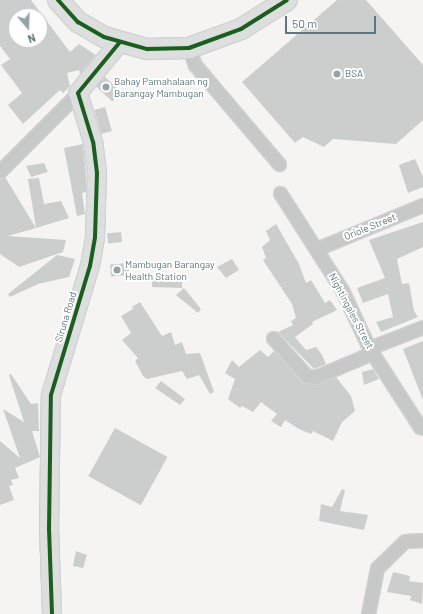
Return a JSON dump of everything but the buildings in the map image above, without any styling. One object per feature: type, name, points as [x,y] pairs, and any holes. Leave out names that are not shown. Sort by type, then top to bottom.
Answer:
[{"type":"main road","points":[[58,0],[78,22],[104,37],[147,49],[189,48],[241,29],[287,0]]},
{"type":"street","points":[[0,171],[78,93],[120,42]]},
{"type":"street","points":[[189,48],[194,65],[279,164]]},
{"type":"street","name":"Siruna Road","points":[[52,614],[49,530],[51,395],[90,266],[95,237],[97,173],[93,142],[78,93]]},
{"type":"street","name":"Nightingales Street","points":[[280,193],[342,290],[371,350],[420,427],[423,428]]},
{"type":"street","name":"Oriole Street","points":[[316,249],[423,205]]},
{"type":"street","points":[[273,338],[307,376],[315,378],[371,350],[423,327]]},
{"type":"street","points":[[368,614],[377,568],[405,540],[423,540]]},
{"type":"cycle path","points":[[58,0],[78,22],[104,37],[147,49],[189,48],[241,29],[287,0]]},
{"type":"cycle path","points":[[52,614],[49,530],[51,395],[90,266],[95,237],[97,173],[93,142],[78,93],[120,42]]},
{"type":"place","name":"BSA","points":[[337,74]]},
{"type":"place","name":"Bahay Pamahalaan ng Barangay Mambugan","points":[[106,87]]},
{"type":"place","name":"Mambugan Barangay Health Station","points":[[117,270]]}]
